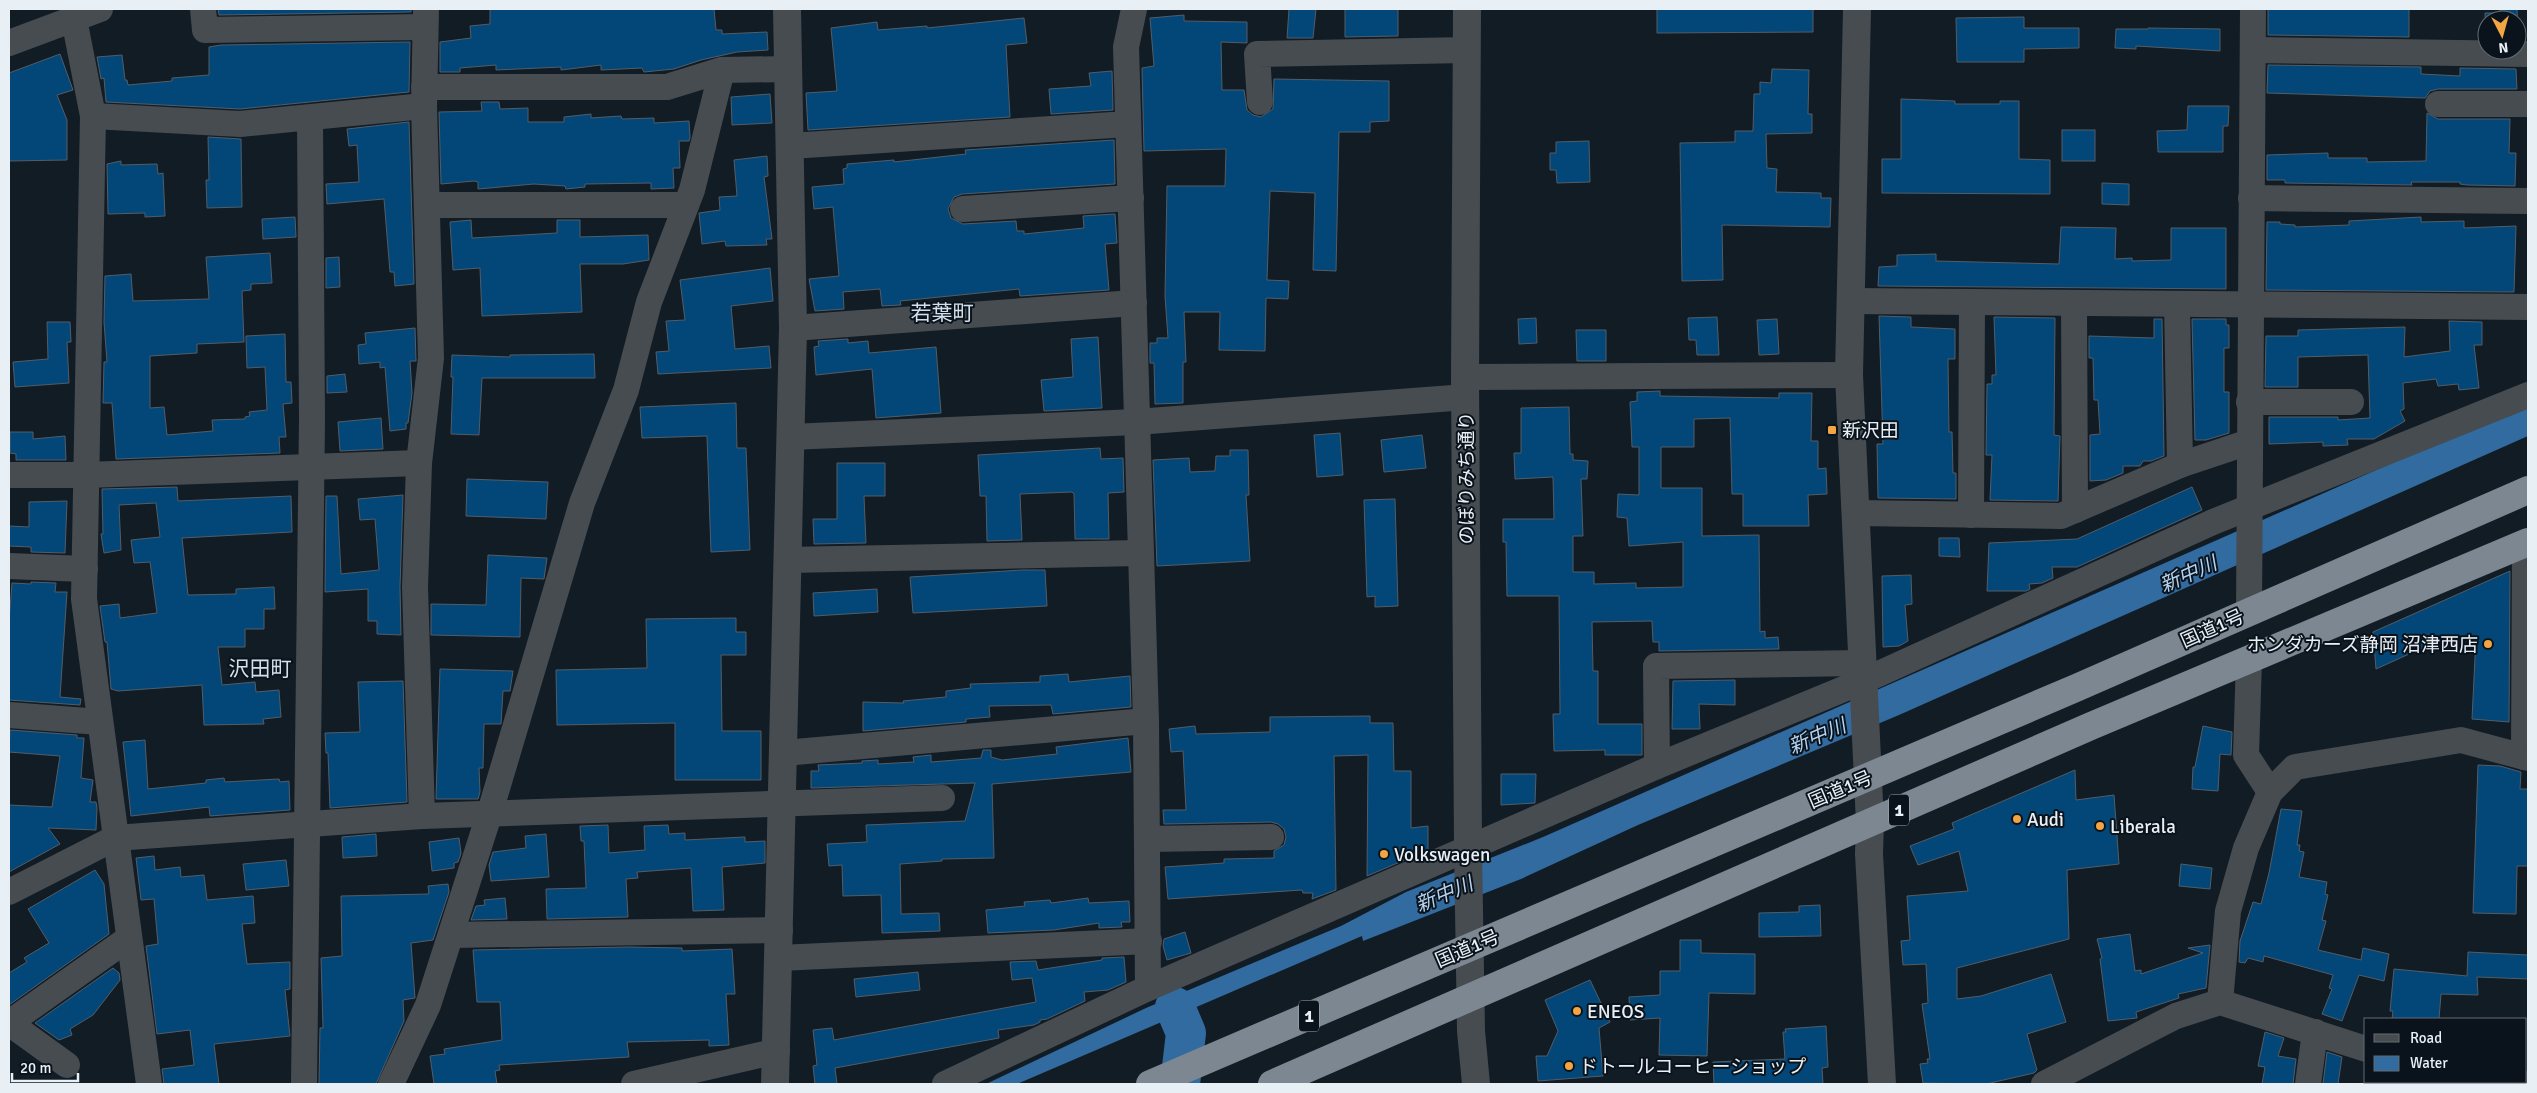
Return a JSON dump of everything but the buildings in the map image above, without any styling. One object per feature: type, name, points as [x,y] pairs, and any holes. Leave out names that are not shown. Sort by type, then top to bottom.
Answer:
[{"type":"highway","name":"国道1号","points":[[1150,1084],[1469,939],[1866,765],[2249,612],[2528,490]]},
{"type":"highway","name":"1","points":[[1272,1084],[2249,659],[2527,542]]},
{"type":"street","points":[[9,43],[100,9]]},
{"type":"street","points":[[203,9],[205,30],[425,18],[424,97],[429,205],[431,358],[419,463],[415,587],[422,816]]},
{"type":"street","points":[[776,1084],[784,804],[793,328],[790,69],[787,9]]},
{"type":"street","points":[[1134,9],[1126,48],[1146,721],[1148,988]]},
{"type":"street","name":"のぼりみち通り","points":[[1468,9],[1466,387],[1468,848],[1470,998],[1476,1084]]},
{"type":"street","points":[[1857,9],[1849,375],[1870,823],[1869,854],[1882,1084]]},
{"type":"street","points":[[2249,612],[2248,510],[2253,9]]},
{"type":"street","points":[[74,18],[93,116],[84,599],[149,1084]]},
{"type":"street","points":[[1260,102],[1258,54],[1467,50]]},
{"type":"street","points":[[2253,50],[2528,54]]},
{"type":"street","points":[[93,116],[240,124],[310,118],[424,97],[667,86],[722,70],[790,69]]},
{"type":"street","points":[[391,1084],[428,1005],[451,935],[490,812],[582,503],[626,390],[649,302],[686,205],[722,70]]},
{"type":"street","points":[[2438,104],[2528,104]]},
{"type":"street","points":[[304,1084],[310,467],[310,118]]},
{"type":"street","points":[[790,146],[1128,124]]},
{"type":"street","points":[[963,209],[1131,198]]},
{"type":"street","points":[[2251,198],[2528,201]]},
{"type":"street","points":[[429,205],[686,205]]},
{"type":"street","points":[[1851,301],[2528,307]]},
{"type":"street","points":[[1971,515],[1972,302]]},
{"type":"street","points":[[793,328],[1134,303]]},
{"type":"street","points":[[2074,303],[2075,510]]},
{"type":"street","points":[[2176,304],[2180,465]]},
{"type":"street","points":[[790,437],[1136,422],[1466,387],[1849,375]]},
{"type":"street","points":[[946,1084],[1148,988],[1657,766],[1862,672],[2528,395]]},
{"type":"street","points":[[2249,402],[2350,402]]},
{"type":"street","points":[[1855,513],[2062,516],[2180,465],[2249,442]]},
{"type":"street","points":[[9,475],[86,475],[419,463]]},
{"type":"street","points":[[2220,1002],[2228,911],[2246,848],[2270,792],[2295,767],[2461,740],[2526,757],[2527,542]]},
{"type":"street","points":[[788,560],[1140,553]]},
{"type":"street","points":[[9,566],[85,569]]},
{"type":"street","points":[[2249,659],[2246,755],[2270,792]]},
{"type":"street","points":[[1657,766],[1656,666],[1862,672]]},
{"type":"street","points":[[9,715],[100,722]]},
{"type":"street","points":[[784,753],[1146,721]]},
{"type":"street","points":[[9,892],[115,838],[490,812],[942,798]]},
{"type":"street","points":[[1148,839],[1271,837]]},
{"type":"street","points":[[451,935],[780,930]]},
{"type":"street","points":[[67,1065],[9,1023],[129,938]]},
{"type":"street","points":[[779,958],[1148,941]]},
{"type":"street","points":[[2044,1084],[2176,1016],[2220,1002],[2364,1048]]},
{"type":"street","points":[[2308,1084],[2315,1032]]},
{"type":"street","points":[[634,1084],[777,1052]]},
{"type":"street","points":[[2516,1083],[2528,1084]]},
{"type":"water","points":[[2528,403],[2528,436],[1899,715],[1638,825],[1521,879],[1363,941],[1362,936],[1017,1084],[986,1084],[1146,1008],[1341,926],[1406,892],[1543,837]]},
{"type":"waterway","name":"新中川","points":[[1175,1007],[1186,1033],[1180,1084]]},
{"type":"place","name":"新沢田","points":[[1832,430]]},
{"type":"place","name":"ホンダカーズ静岡 沼津西店","points":[[2488,644]]},
{"type":"place","name":"Audi","points":[[2017,819]]},
{"type":"place","name":"Liberala","points":[[2100,826]]},
{"type":"place","name":"Volkswagen","points":[[1384,854]]},
{"type":"place","name":"ENEOS","points":[[1577,1011]]},
{"type":"place","name":"ドトールコーヒーショップ","points":[[1569,1066]]},
{"type":"district","name":"若葉町","points":[[942,313]]},
{"type":"district","name":"沢田町","points":[[260,669]]}]
